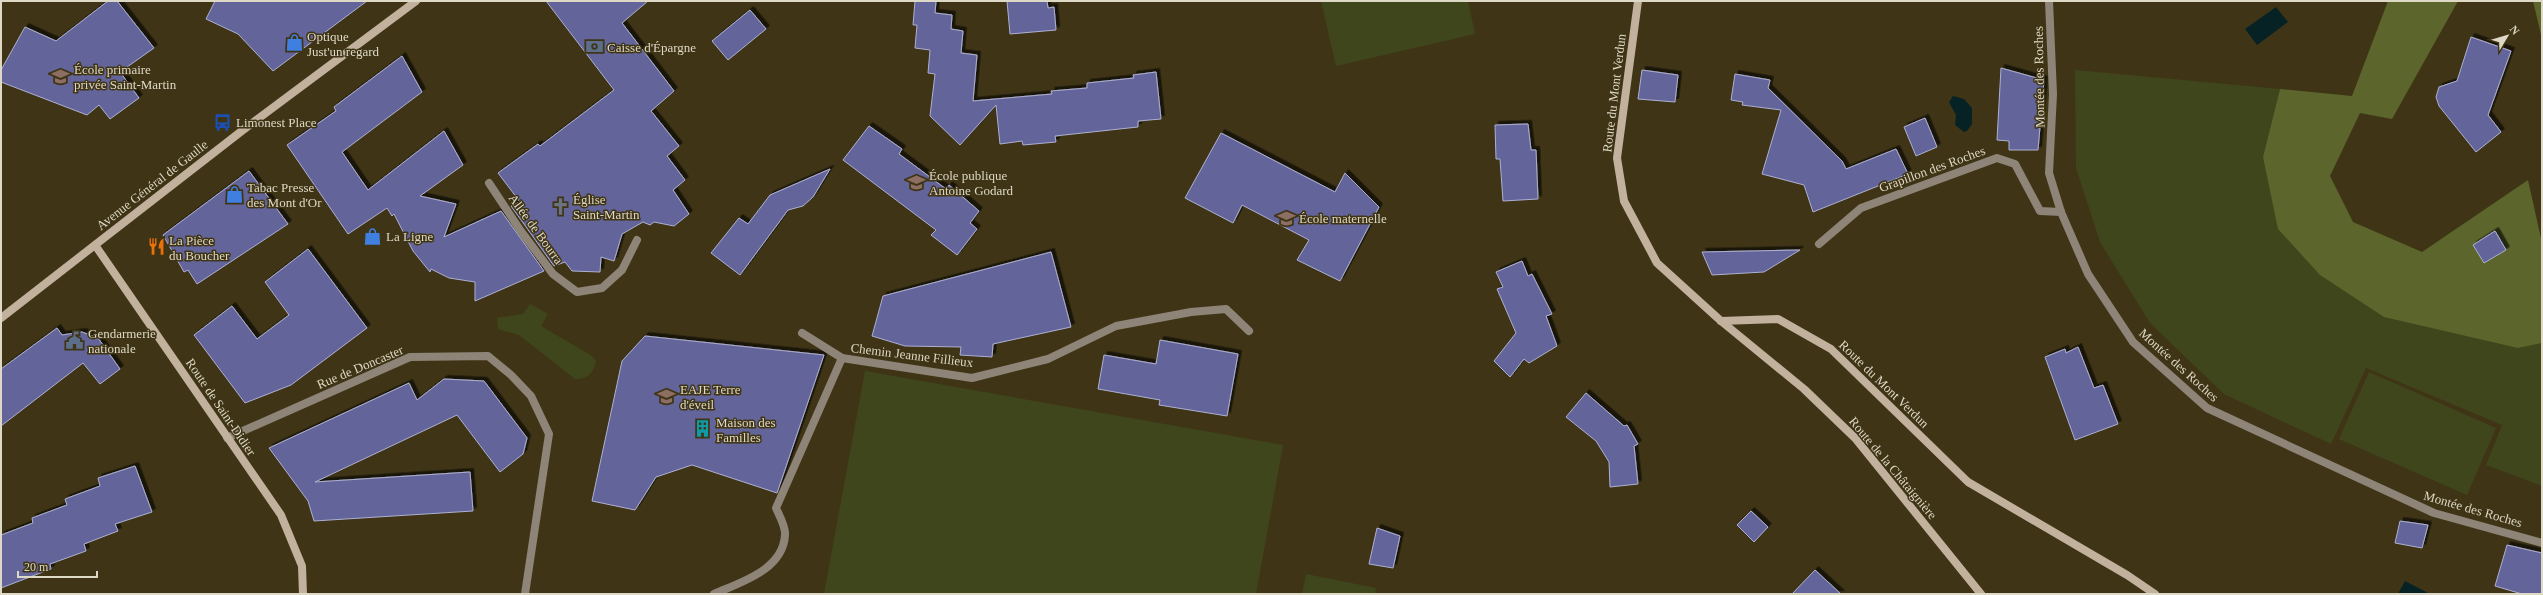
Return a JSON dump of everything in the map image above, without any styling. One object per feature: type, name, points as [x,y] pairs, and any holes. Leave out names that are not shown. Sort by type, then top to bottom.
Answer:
[{"type":"street","name":"Avenue Général de Gaulle","points":[[1,318],[367,35],[416,1]]},
{"type":"street","name":"Route du Mont Verdun","points":[[1638,1],[1618,158],[1624,201],[1657,263],[1721,321],[1778,319],[1831,349],[1968,482],[2127,575],[2155,594]]},
{"type":"street","name":"Montée des Roches","points":[[2049,1],[2053,94],[2049,173],[2061,212],[2088,274],[2133,342],[2207,408],[2434,513],[2542,543]]},
{"type":"street","name":"Grapillon des Roches","points":[[1819,244],[1861,208],[1997,158],[2014,164],[2040,211],[2061,212]]},
{"type":"street","name":"Allée de Bourra","points":[[489,183],[520,230],[553,274],[577,292],[602,288],[622,270],[637,240]]},
{"type":"street","name":"Route de Saint-Didier","points":[[94,245],[281,515],[302,566],[303,594]]},
{"type":"street","name":"Chemin Jeanne Fillieux","points":[[714,594],[755,576],[778,557],[786,534],[776,508],[842,358],[972,378],[1048,359],[1116,326],[1191,312],[1226,309],[1249,331]]},
{"type":"street","name":"Route de la Châtaignière","points":[[1721,321],[1804,389],[1855,438],[1981,594]]},
{"type":"street","points":[[802,333],[842,358]]},
{"type":"street","name":"Rue de Doncaster","points":[[227,438],[410,357],[488,356],[511,374],[531,396],[549,434],[525,594]]},
{"type":"green space","points":[[1321,1],[1468,1],[1475,34],[1336,66]]},
{"type":"green space","points":[[2388,1],[2458,1],[2392,119],[2360,113],[2330,176],[2353,222],[2422,252],[2528,180],[2542,243],[2542,343],[2518,348],[2384,317],[2320,275],[2278,229],[2263,157],[2280,89],[2352,96]]},
{"type":"green space","points":[[2533,1],[2542,1],[2542,39]]},
{"type":"green space","points":[[2075,70],[2280,89],[2263,157],[2518,348],[2542,343],[2542,486],[2486,465],[2502,425],[2366,368],[2331,444],[2224,394],[2150,323],[2100,242],[2076,168]]},
{"type":"green space","points":[[530,304],[548,314],[541,326],[592,356],[596,361],[593,369],[587,377],[575,379],[519,335],[498,329],[497,318],[523,314]]},
{"type":"green space","points":[[865,371],[1283,445],[1256,594],[824,594]]},
{"type":"green space","points":[[2369,372],[2496,428],[2467,495],[2339,439]]},
{"type":"green space","points":[[1306,574],[1376,588],[1375,594],[1302,594]]},
{"type":"water","points":[[2276,7],[2288,22],[2257,45],[2245,29]]},
{"type":"water","points":[[1953,96],[1964,99],[1972,108],[1972,124],[1967,131],[1964,132],[1955,125],[1956,115],[1949,102]]},
{"type":"water","points":[[2405,581],[2430,594],[2398,594]]},
{"type":"building","points":[[108,1],[117,1],[154,48],[120,72],[139,98],[110,119],[99,105],[87,115],[1,82],[1,70],[25,27],[56,41]]},
{"type":"building","points":[[215,1],[367,1],[273,71],[238,34],[206,19]]},
{"type":"building","points":[[546,1],[648,1],[622,23],[674,91],[651,111],[679,146],[667,156],[685,180],[673,190],[689,214],[674,226],[654,222],[650,225],[643,222],[622,234],[614,261],[601,257],[600,272],[572,271],[565,262],[554,266],[511,206],[520,202],[498,173],[538,144],[540,146],[614,90]]},
{"type":"building","points":[[915,1],[936,1],[935,13],[952,15],[951,29],[963,31],[961,53],[977,55],[973,101],[1052,94],[1051,91],[1087,88],[1087,83],[1134,78],[1133,75],[1156,72],[1161,119],[1138,121],[1138,127],[1055,136],[1056,142],[1023,145],[1022,141],[1000,144],[996,105],[960,145],[930,116],[935,74],[928,73],[930,50],[915,48],[917,25],[913,25]]},
{"type":"building","points":[[1007,1],[1047,1],[1048,8],[1054,7],[1056,30],[1010,34]]},
{"type":"building","points":[[750,10],[766,29],[728,60],[712,41]]},
{"type":"building","points":[[2471,37],[2511,51],[2488,115],[2501,132],[2476,152],[2439,106],[2436,97],[2439,87],[2457,81]]},
{"type":"building","points":[[402,56],[422,92],[342,152],[368,190],[444,131],[463,165],[420,196],[456,204],[444,237],[501,211],[544,271],[475,301],[475,282],[449,278],[431,269],[430,272],[413,251],[394,214],[392,216],[387,208],[348,234],[287,145],[336,111],[334,107]]},
{"type":"building","points":[[2001,68],[2044,80],[2038,150],[2009,150],[2009,141],[1997,140]]},
{"type":"building","points":[[1642,70],[1678,75],[1675,102],[1638,99]]},
{"type":"building","points":[[1735,74],[1770,80],[1768,88],[1842,161],[1846,169],[1896,149],[1908,174],[1813,212],[1804,185],[1762,174],[1781,110],[1742,105],[1743,102],[1731,100]]},
{"type":"building","points":[[1925,118],[1937,147],[1916,156],[1904,127]]},
{"type":"building","points":[[1528,124],[1531,150],[1536,150],[1538,199],[1503,201],[1500,159],[1496,159],[1495,125]]},
{"type":"building","points":[[869,126],[902,149],[899,154],[946,189],[949,185],[979,211],[970,223],[977,229],[957,255],[931,235],[936,230],[843,160]]},
{"type":"building","points":[[1221,133],[1335,192],[1345,173],[1379,207],[1340,281],[1297,260],[1309,240],[1242,205],[1233,223],[1185,198]]},
{"type":"building","points":[[830,169],[813,197],[803,206],[788,210],[740,275],[711,253],[739,218],[748,224],[770,195]]},
{"type":"building","points":[[249,171],[288,224],[197,284],[188,270],[184,272],[163,235]]},
{"type":"building","points":[[2495,231],[2506,250],[2484,263],[2473,245]]},
{"type":"building","points":[[308,249],[367,328],[291,385],[245,403],[194,335],[232,306],[257,339],[289,315],[265,282]]},
{"type":"building","points":[[1800,250],[1764,272],[1712,275],[1702,252]]},
{"type":"building","points":[[1051,252],[1071,327],[993,344],[992,357],[960,355],[961,347],[905,346],[872,336],[883,296]]},
{"type":"building","points":[[1522,261],[1528,276],[1532,274],[1552,314],[1546,316],[1557,346],[1529,363],[1524,359],[1510,377],[1494,361],[1516,333],[1497,289],[1503,287],[1496,272]]},
{"type":"building","points":[[57,328],[62,335],[82,332],[98,338],[120,369],[100,384],[83,363],[1,426],[1,369]]},
{"type":"building","name":"Maison des Familles","points":[[645,336],[824,355],[777,493],[692,465],[656,477],[635,510],[592,501],[622,361]]},
{"type":"building","points":[[1160,340],[1238,354],[1227,416],[1159,405],[1160,400],[1098,389],[1104,355],[1156,364]]},
{"type":"building","points":[[2078,347],[2094,388],[2103,385],[2118,424],[2075,440],[2045,357],[2065,349],[2066,353]]},
{"type":"building","points":[[444,379],[484,381],[527,438],[523,454],[500,472],[457,415],[315,482],[470,472],[473,511],[314,521],[308,501],[269,448],[409,383],[417,400]]},
{"type":"building","points":[[1586,393],[1624,426],[1627,425],[1638,444],[1634,446],[1638,484],[1610,487],[1609,462],[1596,441],[1566,417]]},
{"type":"building","points":[[135,466],[152,512],[115,524],[118,531],[84,544],[86,551],[50,564],[51,569],[1,588],[1,535],[33,523],[32,518],[67,505],[65,499],[100,486],[98,478]]},
{"type":"building","points":[[1751,511],[1768,527],[1754,542],[1737,525]]},
{"type":"building","points":[[2400,521],[2428,525],[2422,548],[2395,543]]},
{"type":"building","points":[[1377,528],[1400,536],[1393,568],[1369,564]]},
{"type":"building","points":[[2507,545],[2542,553],[2542,594],[2522,594],[2495,586]]},
{"type":"building","points":[[1815,570],[1841,594],[1792,594]]},
{"type":"place","name":"Optique Just'un regard","points":[[294,43]]},
{"type":"place","name":"Caisse d'Épargne","points":[[594,47]]},
{"type":"place","name":"École primaire privée Saint-Martin","points":[[61,76]]},
{"type":"place","name":"Limonest Place","points":[[223,122]]},
{"type":"place","name":"École publique Antoine Godard","points":[[916,182]]},
{"type":"place","name":"Tabac Presse des Mont d'Or","points":[[234,194]]},
{"type":"place","name":"Église Saint-Martin","points":[[560,206]]},
{"type":"place","name":"École maternelle","points":[[1286,218]]},
{"type":"place","name":"La Ligne","points":[[373,236]]},
{"type":"place","name":"La Pièce du Boucher","points":[[156,247]]},
{"type":"place","name":"Gendarmerie nationale","points":[[75,340]]},
{"type":"place","name":"EAJE Terre d'éveil","points":[[667,396]]},
{"type":"place","name":"Maison des Familles","points":[[703,429]]}]
